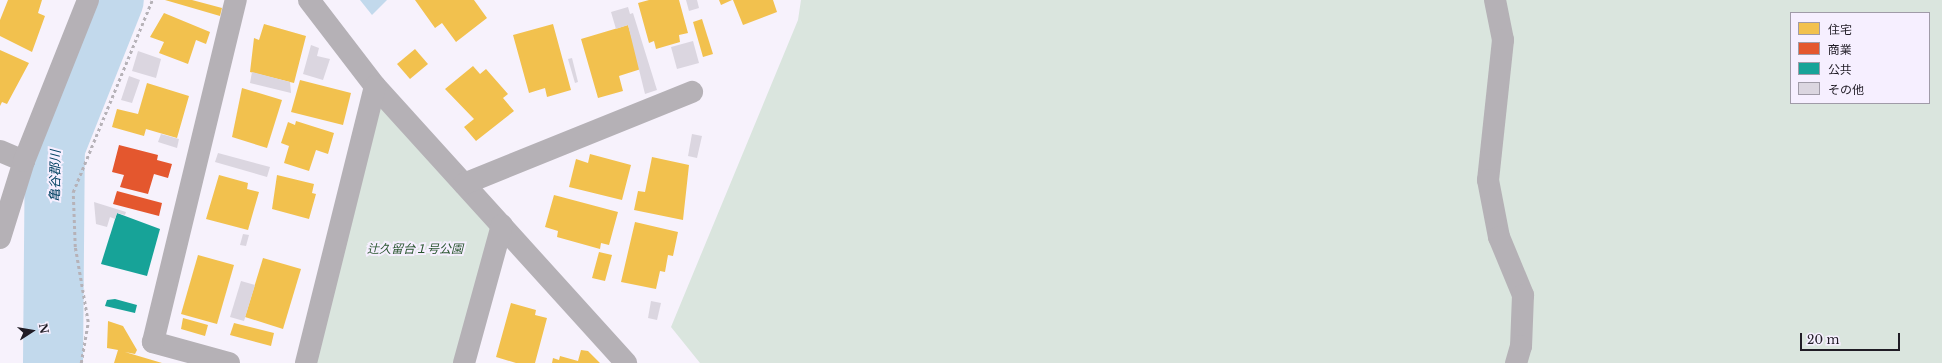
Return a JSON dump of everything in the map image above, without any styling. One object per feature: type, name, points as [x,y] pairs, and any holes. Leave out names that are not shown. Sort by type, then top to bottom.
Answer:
[{"type":"street","points":[[0,238],[24,162],[88,0]]},
{"type":"street","points":[[229,363],[153,342],[236,0]]},
{"type":"street","points":[[309,0],[375,86],[626,363]]},
{"type":"street","points":[[1495,0],[1503,40],[1488,180],[1499,237],[1523,295],[1521,346],[1516,363]]},
{"type":"street","points":[[306,363],[375,86]]},
{"type":"street","points":[[464,184],[692,92]]},
{"type":"street","points":[[0,151],[24,162]]},
{"type":"street","points":[[464,363],[502,225]]},
{"type":"path","points":[[80,363],[88,322],[75,247],[73,192],[152,0]]},
{"type":"green space","points":[[801,0],[1942,0],[1942,363],[700,363],[671,327],[798,20]]},
{"type":"green space","name":"辻久留台１号公園","points":[[375,86],[502,225],[464,363],[311,363]]},
{"type":"water","points":[[360,0],[387,0],[372,15]]},
{"type":"building: 住宅","points":[[8,0],[42,0],[38,13],[45,16],[32,52],[0,36],[0,20]]},
{"type":"building: 住宅","points":[[165,0],[192,0],[222,8],[220,16]]},
{"type":"building: 住宅","points":[[415,0],[474,0],[487,18],[456,42],[442,23],[435,28]]},
{"type":"building: 住宅","points":[[649,0],[679,0],[688,33],[679,35],[680,42],[656,49],[654,41],[649,43],[638,3]]},
{"type":"building: 住宅","points":[[719,0],[732,0],[721,5]]},
{"type":"building: 住宅","points":[[733,0],[773,0],[777,12],[743,25]]},
{"type":"building: 住宅","points":[[164,13],[210,32],[206,44],[196,40],[188,64],[159,53],[164,42],[150,37]]},
{"type":"building: 住宅","points":[[702,19],[713,54],[703,57],[693,22]]},
{"type":"building: 住宅","points":[[264,24],[306,36],[294,83],[250,72],[254,38],[259,40]]},
{"type":"building: 住宅","points":[[553,24],[571,90],[547,97],[545,88],[529,93],[513,35]]},
{"type":"building: 住宅","points":[[628,25],[641,69],[619,76],[623,91],[598,98],[581,39]]},
{"type":"building: 住宅","points":[[415,49],[428,64],[410,79],[397,64]]},
{"type":"building: 住宅","points":[[0,50],[29,63],[7,104],[2,102],[0,106]]},
{"type":"building: 住宅","points":[[473,66],[480,74],[486,69],[508,94],[503,98],[514,111],[476,141],[464,127],[474,119],[445,89]]},
{"type":"building: 住宅","points":[[300,80],[351,93],[343,125],[291,112]]},
{"type":"building: 住宅","points":[[147,83],[189,96],[177,138],[146,129],[144,136],[112,127],[117,109],[138,114]]},
{"type":"building: 住宅","points":[[242,88],[282,100],[267,148],[232,137]]},
{"type":"building: 住宅","points":[[296,121],[334,133],[328,154],[316,150],[309,171],[284,163],[289,146],[281,143],[288,122],[295,125]]},
{"type":"building: 住宅","points":[[590,154],[631,165],[622,200],[569,187],[576,159],[588,163]]},
{"type":"building: 住宅","points":[[652,157],[689,165],[683,220],[634,210],[638,191],[645,192]]},
{"type":"building: 住宅","points":[[219,175],[248,183],[247,189],[259,192],[248,230],[206,219]]},
{"type":"building: 住宅","points":[[277,175],[314,184],[312,193],[316,194],[309,219],[272,209]]},
{"type":"building: 住宅","points":[[554,195],[618,212],[609,245],[601,243],[600,249],[557,237],[558,231],[545,227]]},
{"type":"building: 住宅","points":[[635,222],[678,232],[673,256],[668,255],[665,272],[660,271],[656,289],[621,282]]},
{"type":"building: 住宅","points":[[599,252],[612,255],[605,281],[592,278]]},
{"type":"building: 住宅","points":[[198,255],[234,265],[217,324],[181,314]]},
{"type":"building: 住宅","points":[[263,258],[301,269],[283,329],[245,317]]},
{"type":"building: 住宅","points":[[511,303],[536,310],[535,315],[547,318],[535,363],[516,363],[496,357]]},
{"type":"building: 住宅","points":[[183,318],[208,325],[205,336],[181,329]]},
{"type":"building: 住宅","points":[[108,321],[123,326],[137,350],[135,354],[125,352],[162,363],[114,363],[118,350],[107,348]]},
{"type":"building: 住宅","points":[[234,323],[274,333],[271,346],[230,335]]},
{"type":"building: 住宅","points":[[581,350],[588,351],[600,363],[552,363],[553,358],[559,360],[560,356],[578,361]]},
{"type":"building: 商業","points":[[119,145],[158,155],[157,160],[172,164],[168,178],[154,174],[148,194],[120,187],[124,175],[112,172]]},
{"type":"building: 商業","points":[[117,191],[162,203],[159,216],[113,204]]},
{"type":"building: 公共","points":[[117,213],[160,229],[147,276],[101,264]]},
{"type":"building: 公共","points":[[115,299],[137,305],[135,313],[105,306],[107,300]]},
{"type":"building: その他","points":[[686,0],[697,0],[699,8],[689,11]]},
{"type":"building: その他","points":[[628,7],[630,14],[633,13],[657,90],[645,94],[628,25],[616,29],[611,12]]},
{"type":"building: その他","points":[[693,41],[699,63],[677,69],[671,47]]},
{"type":"building: その他","points":[[311,45],[319,48],[317,56],[330,59],[323,80],[303,74]]},
{"type":"building: その他","points":[[138,51],[161,59],[156,78],[132,71]]},
{"type":"building: その他","points":[[572,58],[578,82],[575,83],[568,59]]},
{"type":"building: その他","points":[[252,72],[290,82],[291,93],[250,83]]},
{"type":"building: その他","points":[[129,76],[140,80],[132,103],[121,100]]},
{"type":"building: その他","points":[[161,134],[179,139],[177,148],[158,142]]},
{"type":"building: その他","points":[[692,134],[702,136],[697,158],[688,156]]},
{"type":"building: その他","points":[[218,153],[270,167],[267,177],[215,162]]},
{"type":"building: その他","points":[[94,202],[126,212],[125,215],[117,213],[115,219],[110,217],[107,227],[96,224]]},
{"type":"building: その他","points":[[243,234],[249,235],[246,246],[240,245]]},
{"type":"building: その他","points":[[241,281],[255,285],[244,321],[230,317]]},
{"type":"building: その他","points":[[651,301],[661,303],[657,320],[648,318]]},
{"type":"waterway","name":"亀谷郡川","points":[[53,363],[55,148],[114,0]]}]
